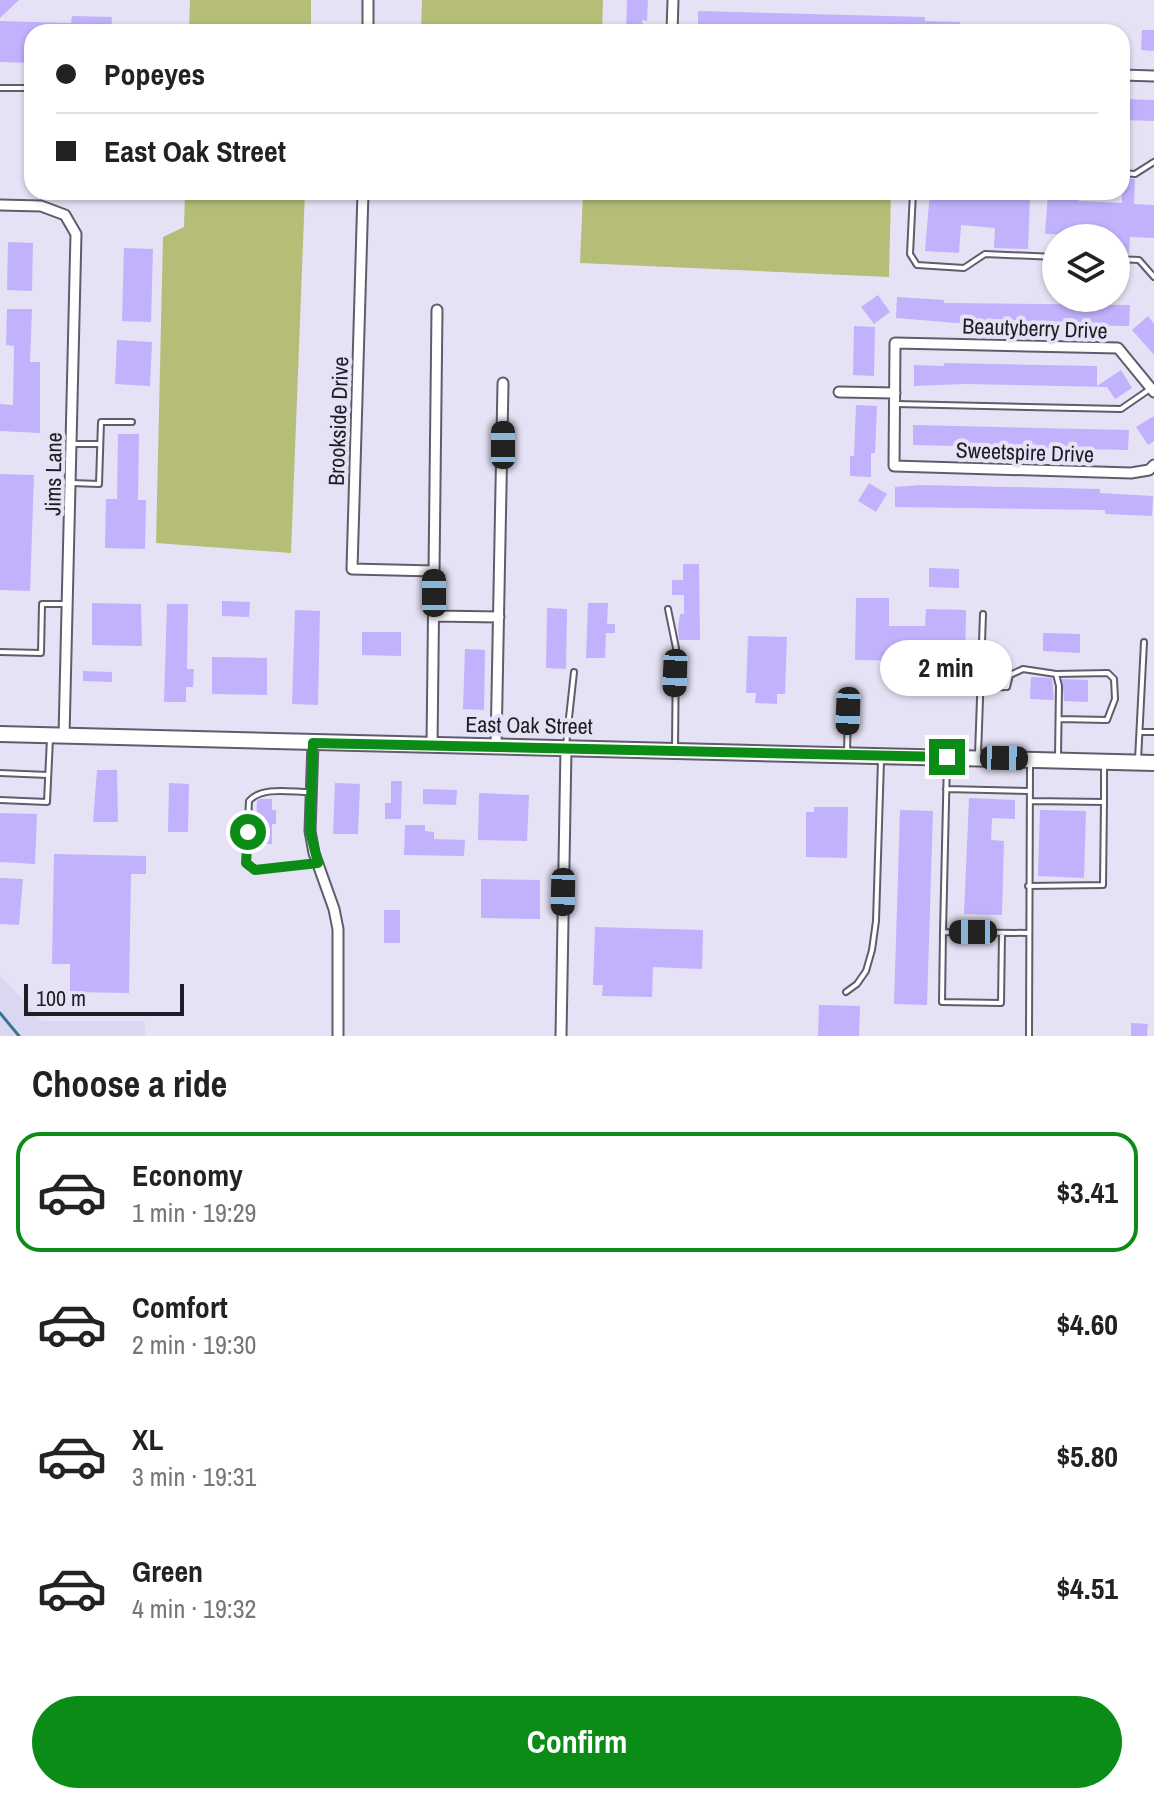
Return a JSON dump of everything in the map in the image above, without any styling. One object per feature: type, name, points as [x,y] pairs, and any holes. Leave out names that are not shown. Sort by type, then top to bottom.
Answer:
[{"type":"highway","name":"East Oak Street","points":[[0,734],[1154,763]]},
{"type":"street","points":[[368,0],[368,24]]},
{"type":"street","points":[[672,24],[673,0]]},
{"type":"street","points":[[1130,75],[1154,76]]},
{"type":"street","name":"Brookside Drive","points":[[363,200],[352,569],[434,571]]},
{"type":"street","name":"Jims Lane","points":[[0,205],[41,206],[65,215],[76,234],[69,604],[57,736]]},
{"type":"street","points":[[432,746],[437,310]]},
{"type":"street","name":"Beautyberry Drive","points":[[894,399],[895,343],[1118,348],[1152,390]]},
{"type":"street","points":[[496,747],[503,383]]},
{"type":"street","points":[[839,392],[894,399]]},
{"type":"street","name":"Sweetspire Drive","points":[[894,399],[894,466],[1131,473],[1149,470],[1154,465]]},
{"type":"street","points":[[434,616],[499,617]]},
{"type":"street","points":[[313,743],[310,831],[338,929],[338,1036]]},
{"type":"street","points":[[561,1036],[566,748]]},
{"type":"lane","points":[[0,88],[24,88]]},
{"type":"lane","points":[[1130,174],[1135,174],[1154,162]]},
{"type":"lane","points":[[913,200],[910,254],[917,265],[964,268],[985,254],[1042,256]]},
{"type":"lane","points":[[1130,260],[1139,260],[1154,277]]},
{"type":"lane","points":[[894,399],[1121,409],[1152,390]]},
{"type":"lane","points":[[71,483],[99,484],[101,422],[132,422]]},
{"type":"lane","points":[[72,444],[100,444]]},
{"type":"lane","points":[[0,652],[41,653],[42,604],[69,604]]},
{"type":"lane","points":[[668,609],[676,648],[675,750]]},
{"type":"lane","points":[[978,757],[983,614]]},
{"type":"lane","points":[[1138,763],[1144,642]]},
{"type":"lane","points":[[981,688],[1007,687],[1010,675],[1023,669],[1056,674],[1108,673],[1114,679],[1115,699],[1107,720],[1059,719]]},
{"type":"lane","points":[[566,748],[574,672]]},
{"type":"lane","points":[[1056,674],[1059,686],[1058,760]]},
{"type":"lane","points":[[847,754],[848,711]]},
{"type":"lane","points":[[1140,732],[1154,732]]},
{"type":"lane","points":[[0,800],[47,802],[48,775],[57,736]]},
{"type":"lane","points":[[846,992],[857,984],[866,971],[872,950],[876,921],[881,755]]},
{"type":"lane","points":[[947,757],[942,1002],[1001,1003],[1002,933]]},
{"type":"lane","points":[[1029,1036],[1030,759]]},
{"type":"lane","points":[[1028,886],[1103,885],[1104,761]]},
{"type":"lane","points":[[0,773],[48,775]]},
{"type":"lane","points":[[946,789],[1030,791]]},
{"type":"lane","points":[[311,792],[270,792],[255,795],[249,801],[246,863],[255,870],[318,863]]},
{"type":"lane","points":[[1030,801],[1104,802]]},
{"type":"lane","points":[[943,932],[1028,933]]},
{"type":"shaded area","points":[[0,975],[42,1021],[145,1021],[145,1036],[0,1036]]},
{"type":"green space","points":[[190,0],[311,0],[311,24],[189,24]]},
{"type":"green space","points":[[422,0],[603,0],[602,24],[421,24]]},
{"type":"green space","points":[[185,200],[305,200],[291,553],[156,543],[163,237],[184,227]]},
{"type":"green space","points":[[583,200],[891,200],[889,277],[580,263]]},
{"type":"building","points":[[0,0],[19,0],[0,18]]},
{"type":"building","points":[[627,0],[648,0],[647,21],[626,24]]},
{"type":"building","points":[[698,11],[925,17],[925,21],[960,22],[960,24],[698,24]]},
{"type":"building","points":[[72,16],[112,17],[112,24],[24,24],[24,63],[0,62],[0,21],[71,23]]},
{"type":"building","points":[[1142,30],[1154,30],[1154,51],[1141,50]]},
{"type":"building","points":[[1130,99],[1154,100],[1154,121],[1130,120]]},
{"type":"building","points":[[1130,179],[1135,179],[1134,204],[1154,205],[1154,238],[1130,237],[1130,224],[1046,224],[1048,200],[1122,203],[1122,200],[1130,200]]},
{"type":"building","points":[[929,200],[1030,200],[1028,249],[994,248],[995,228],[961,225],[959,253],[925,251]]},
{"type":"building","points":[[8,242],[33,243],[32,291],[7,290]]},
{"type":"building","points":[[124,248],[153,249],[151,322],[122,321]]},
{"type":"building","points":[[878,295],[890,312],[874,324],[861,307]]},
{"type":"building","points":[[897,297],[944,300],[944,303],[1042,304],[1042,312],[1130,312],[1129,326],[969,324],[896,318]]},
{"type":"building","points":[[7,309],[32,309],[30,362],[40,362],[40,433],[0,431],[0,404],[13,405],[14,346],[6,345]]},
{"type":"building","points":[[1148,316],[1154,324],[1154,355],[1132,330]]},
{"type":"building","points":[[854,326],[875,327],[874,376],[853,375]]},
{"type":"building","points":[[117,340],[152,342],[150,386],[115,384]]},
{"type":"building","points":[[944,363],[1097,366],[1097,386],[1121,370],[1132,388],[1115,399],[1107,387],[914,386],[914,365],[944,366]]},
{"type":"building","points":[[856,405],[877,406],[871,477],[850,476]]},
{"type":"building","points":[[1154,416],[1154,441],[1148,445],[1136,427]]},
{"type":"building","points":[[913,425],[1129,430],[1128,450],[913,445]]},
{"type":"building","points":[[118,434],[139,434],[138,500],[146,500],[145,549],[105,548],[106,499],[117,499]]},
{"type":"building","points":[[0,474],[34,475],[30,591],[0,590]]},
{"type":"building","points":[[869,483],[887,494],[876,512],[858,501]]},
{"type":"building","points":[[895,487],[1100,489],[1100,493],[1153,496],[1152,516],[1105,514],[1105,510],[895,507]]},
{"type":"building","points":[[683,564],[699,564],[700,640],[679,640],[684,595],[672,595],[672,580],[683,580]]},
{"type":"building","points":[[929,568],[959,569],[959,588],[929,587]]},
{"type":"building","points":[[856,598],[889,598],[889,626],[925,626],[926,609],[966,610],[965,669],[925,668],[925,661],[855,660]]},
{"type":"building","points":[[222,601],[250,602],[249,617],[222,616]]},
{"type":"building","points":[[92,603],[141,604],[142,646],[92,645]]},
{"type":"building","points":[[588,603],[608,603],[607,624],[615,624],[615,633],[606,633],[605,658],[586,658]]},
{"type":"building","points":[[167,604],[188,604],[187,669],[194,669],[193,687],[186,687],[186,702],[164,702]]},
{"type":"building","points":[[547,608],[567,609],[566,669],[546,668]]},
{"type":"building","points":[[295,610],[320,611],[318,705],[292,704]]},
{"type":"building","points":[[362,632],[401,632],[401,656],[362,655]]},
{"type":"building","points":[[1043,633],[1080,634],[1080,653],[1043,651]]},
{"type":"building","points":[[748,636],[787,637],[785,694],[777,694],[777,704],[755,703],[756,693],[746,693]]},
{"type":"building","points":[[465,649],[485,650],[484,710],[463,709]]},
{"type":"building","points":[[212,657],[267,658],[267,695],[212,694]]},
{"type":"building","points":[[83,671],[112,672],[112,682],[83,681]]},
{"type":"building","points":[[1031,677],[1052,678],[1054,700],[1030,699]]},
{"type":"building","points":[[1062,679],[1088,680],[1088,702],[1064,701]]},
{"type":"building","points":[[97,770],[117,770],[118,822],[93,822]]},
{"type":"building","points":[[391,781],[402,781],[401,819],[385,819],[385,803],[391,803]]},
{"type":"building","points":[[169,783],[189,784],[188,832],[168,832]]},
{"type":"building","points":[[335,783],[360,784],[358,834],[333,834]]},
{"type":"building","points":[[423,789],[457,790],[456,805],[423,804]]},
{"type":"building","points":[[479,793],[529,795],[527,841],[478,840]]},
{"type":"building","points":[[969,798],[1015,800],[1015,819],[992,818],[991,840],[1004,841],[1002,915],[964,914]]},
{"type":"building","points":[[272,799],[272,810],[276,810],[272,844],[255,844],[257,801]]},
{"type":"building","points":[[814,807],[848,807],[847,858],[806,857],[806,812],[814,812]]},
{"type":"building","points":[[900,810],[933,811],[927,1005],[894,1004]]},
{"type":"building","points":[[1040,810],[1086,811],[1084,878],[1038,876]]},
{"type":"building","points":[[0,813],[37,814],[35,864],[0,862]]},
{"type":"building","points":[[405,825],[425,825],[425,831],[434,832],[434,839],[465,840],[464,856],[404,855]]},
{"type":"building","points":[[54,854],[146,856],[146,874],[131,874],[129,993],[70,992],[70,964],[52,964]]},
{"type":"building","points":[[0,878],[23,879],[19,925],[0,924]]},
{"type":"building","points":[[481,879],[540,880],[540,919],[481,918]]},
{"type":"building","points":[[384,910],[400,910],[400,943],[384,943]]},
{"type":"building","points":[[595,927],[703,930],[702,969],[653,967],[652,997],[602,996],[603,985],[593,985]]},
{"type":"building","points":[[819,1005],[860,1006],[859,1036],[818,1036]]},
{"type":"building","points":[[1131,1023],[1148,1024],[1147,1036],[1131,1036]]},
{"type":"waterway","points":[[0,1013],[19,1036]]},
{"type":"route","points":[[248,832],[246,863],[255,870],[318,863],[310,831],[313,743],[947,757]]}]
